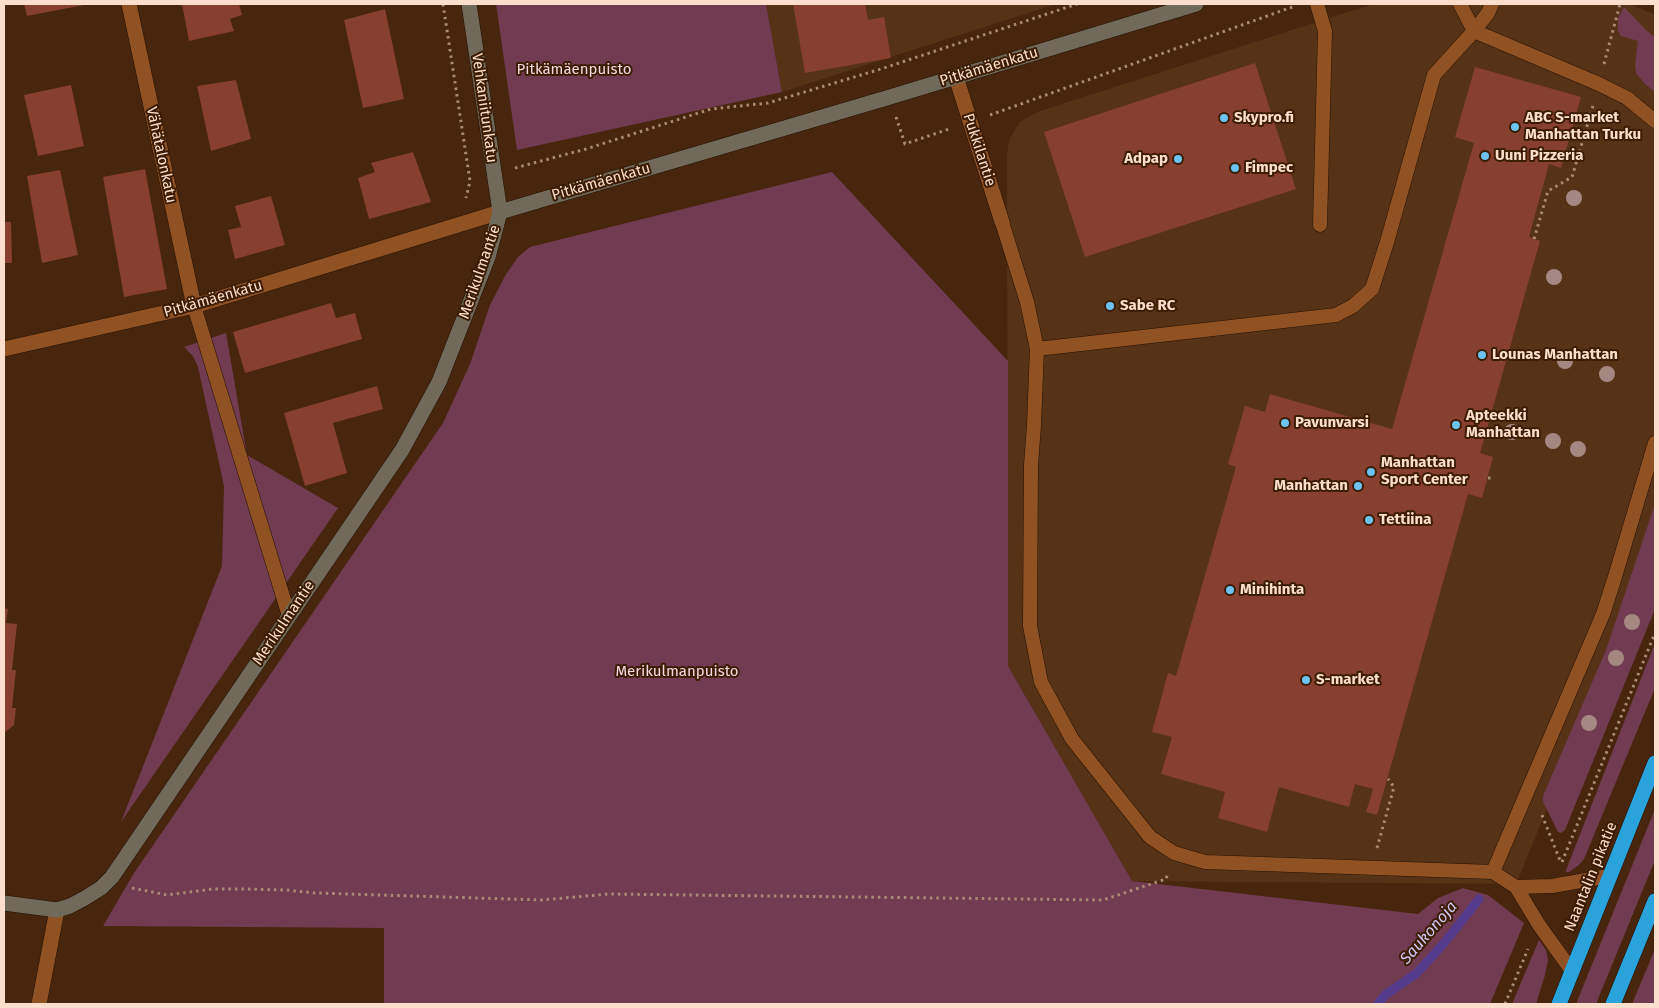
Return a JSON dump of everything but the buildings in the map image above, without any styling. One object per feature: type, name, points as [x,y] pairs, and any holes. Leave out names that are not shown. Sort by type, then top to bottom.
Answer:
[{"type":"highway","name":"Naantalin pikatie","points":[[1559,1004],[1655,763]]},
{"type":"highway","points":[[1613,1004],[1655,901]]},
{"type":"street","name":"Vähätalonkatu","points":[[129,4],[194,306]]},
{"type":"street","name":"Vehkaniitunkatu","points":[[469,4],[500,212]]},
{"type":"street","name":"Pitkämäenkatu","points":[[4,349],[194,306],[500,212],[1196,4]]},
{"type":"street","name":"Pukkilantie","points":[[956,77],[1002,222]]},
{"type":"street","name":"Merikulmantie","points":[[57,910],[85,898],[112,877],[402,450],[439,382],[488,257],[500,212]]},
{"type":"street","points":[[4,902],[57,910],[40,1004]]},
{"type":"lane","points":[[1317,4],[1325,31],[1320,225]]},
{"type":"lane","points":[[1460,4],[1474,31],[1599,84],[1627,98],[1655,121]]},
{"type":"lane","points":[[1037,349],[1336,315],[1353,306],[1372,289],[1390,232],[1434,74],[1474,31],[1488,13],[1492,4]]},
{"type":"lane","points":[[1002,222],[1027,302],[1037,349],[1031,465],[1030,626],[1040,682],[1072,738],[1150,837],[1174,853],[1205,862],[1493,872],[1516,887],[1539,925],[1572,971]]},
{"type":"lane","points":[[194,306],[288,616]]},
{"type":"lane","points":[[1493,872],[1603,614],[1655,444]]},
{"type":"lane","points":[[1516,887],[1552,886],[1609,876]]},
{"type":"path","points":[[443,4],[470,181]]},
{"type":"path","points":[[524,165],[586,149],[711,109],[768,104],[1077,4]]},
{"type":"path","points":[[905,144],[1300,4]]},
{"type":"path","points":[[1534,239],[1548,191],[1572,177],[1620,4]]},
{"type":"path","points":[[1552,886],[1655,633]]},
{"type":"path","points":[[1371,868],[1394,787],[1388,779]]},
{"type":"path","points":[[1530,785],[1562,864]]},
{"type":"path","points":[[131,888],[167,895],[213,889],[243,889],[542,900],[608,894],[1103,900],[1166,879],[1174,853]]},
{"type":"path","points":[[1505,1004],[1539,925]]},
{"type":"shaded area","points":[[766,4],[1056,4],[782,92]]},
{"type":"shaded area","points":[[1373,4],[1631,4],[1655,15],[1655,548],[1516,884],[1132,881],[1008,666],[1007,155],[1009,140],[1020,122],[1037,112]]},
{"type":"green space","name":"Pitkämäenpuisto","points":[[496,4],[766,4],[782,92],[517,150]]},
{"type":"green space","points":[[1624,7],[1655,37],[1655,92],[1636,73],[1638,41],[1621,36],[1618,31],[1618,18]]},
{"type":"green space","name":"Merikulmanpuisto","points":[[832,172],[1008,361],[1008,666],[1132,881],[1418,914],[1438,898],[1463,888],[1488,895],[1524,923],[1490,1004],[384,1004],[384,928],[103,926],[134,873],[443,423],[470,364],[490,305],[505,276],[518,257],[530,247]]},
{"type":"green space","points":[[226,333],[247,455],[338,508],[121,822],[222,566],[224,486],[198,367],[193,356],[184,347]]},
{"type":"green space","points":[[1655,504],[1655,609],[1565,830],[1561,833],[1558,832],[1543,802],[1543,796],[1606,650]]},
{"type":"green space","points":[[1655,643],[1655,688],[1584,859],[1579,865],[1566,872],[1566,870]]},
{"type":"green space","points":[[1655,809],[1655,860],[1596,1004],[1576,1004]]},
{"type":"green space","points":[[1539,940],[1546,950],[1548,960],[1536,1004],[1512,1004]]},
{"type":"green space","points":[[1655,949],[1655,1004],[1632,1004]]},
{"type":"waterway","name":"Saukonoja","points":[[1378,1004],[1385,995],[1417,973],[1445,942],[1479,899]]},
{"type":"place","name":"Skypro.fi","points":[[1224,118]]},
{"type":"place","name":"ABC S-market Manhattan Turku","points":[[1515,127]]},
{"type":"place","name":"Uuni Pizzeria","points":[[1485,156]]},
{"type":"place","name":"Adpap","points":[[1178,159]]},
{"type":"place","name":"Fimpec","points":[[1235,168]]},
{"type":"place","name":"Sabe RC","points":[[1110,306]]},
{"type":"place","name":"Lounas Manhattan","points":[[1482,355]]},
{"type":"place","name":"Pavunvarsi","points":[[1285,423]]},
{"type":"place","name":"Apteekki Manhattan","points":[[1456,425]]},
{"type":"place","name":"Manhattan Sport Center","points":[[1371,472]]},
{"type":"place","name":"Manhattan","points":[[1358,486]]},
{"type":"place","name":"Tettiina","points":[[1369,520]]},
{"type":"place","name":"Minihinta","points":[[1230,590]]},
{"type":"place","name":"S-market","points":[[1306,680]]}]
